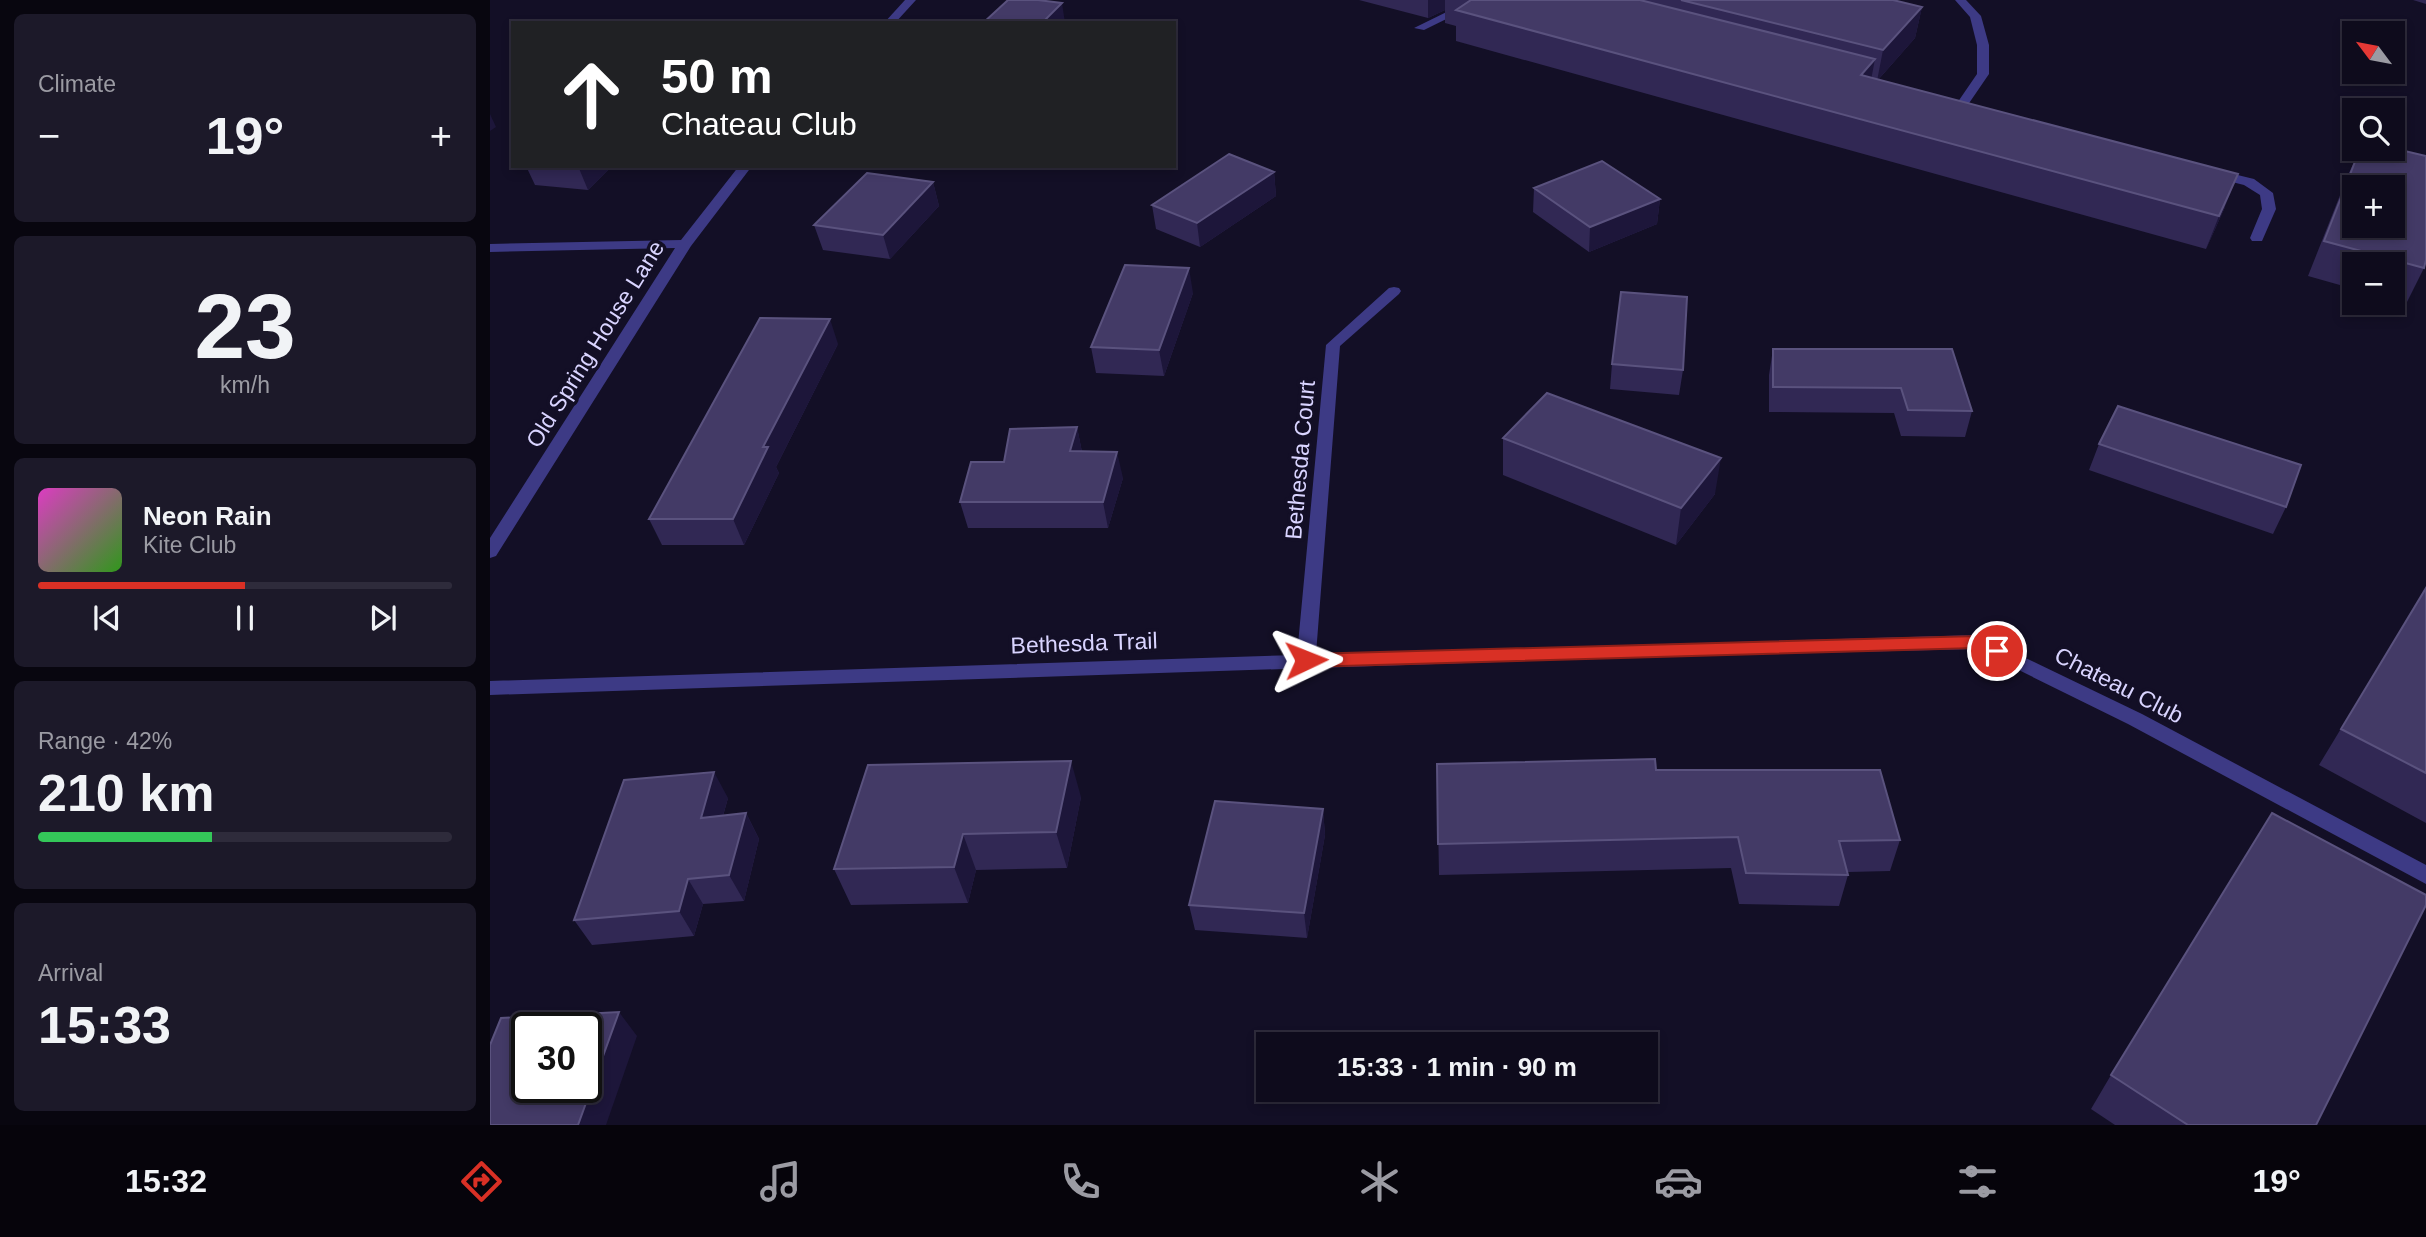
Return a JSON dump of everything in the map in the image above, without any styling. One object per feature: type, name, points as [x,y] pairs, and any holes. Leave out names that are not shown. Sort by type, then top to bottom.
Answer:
[{"type":"street","points":[[891,21],[911,0]]},
{"type":"street","points":[[1420,28],[1480,0]]},
{"type":"street","points":[[1959,109],[1983,74],[1983,45],[1975,16],[1960,0]]},
{"type":"street","name":"Old Spring House Lane","points":[[490,552],[685,244],[744,168]]},
{"type":"street","points":[[2197,169],[2249,182],[2266,193],[2269,209],[2257,238]]},
{"type":"street","points":[[490,248],[685,244]]},
{"type":"street","name":"Bethesda Court","points":[[1306,660],[1334,345],[1394,291]]},
{"type":"street","name":"Chateau Club","points":[[1679,649],[1978,642],[2135,719],[2426,875]]},
{"type":"street","name":"Bethesda Trail","points":[[490,688],[1679,649]]},
{"type":"building","points":[[1008,0],[1062,3],[1044,21],[985,21]]},
{"type":"building","points":[[1471,0],[1640,0],[1875,59],[1861,75],[2238,174],[2219,216],[1456,10]]},
{"type":"building","points":[[1681,0],[1893,0],[1922,7],[1883,50]]},
{"type":"building","points":[[2405,151],[2426,156],[2424,268],[2405,263],[2405,252],[2365,252],[2324,241],[2342,195],[2342,238],[2405,238],[2405,175],[2350,175],[2355,161],[2405,161]]},
{"type":"building","points":[[1229,154],[1274,172],[1197,223],[1152,205]]},
{"type":"building","points":[[1602,161],[1660,199],[1590,227],[1534,188]]},
{"type":"building","points":[[867,173],[933,182],[883,235],[814,225]]},
{"type":"building","points":[[1125,265],[1189,268],[1159,350],[1091,347]]},
{"type":"building","points":[[1621,292],[1687,297],[1683,370],[1612,364]]},
{"type":"building","points":[[760,318],[830,319],[763,447],[768,447],[733,519],[649,519]]},
{"type":"building","points":[[1773,349],[1952,349],[1972,411],[1908,410],[1901,388],[1773,387]]},
{"type":"building","points":[[1547,393],[1721,458],[1681,508],[1503,438]]},
{"type":"building","points":[[2118,406],[2301,465],[2286,507],[2099,444]]},
{"type":"building","points":[[1077,427],[1070,451],[1117,452],[1103,502],[960,502],[971,462],[1004,462],[1010,429]]},
{"type":"building","points":[[2426,588],[2426,773],[2341,729]]},
{"type":"building","points":[[1655,759],[1656,770],[1880,770],[1900,840],[1839,841],[1848,875],[1746,873],[1738,837],[1438,844],[1437,764]]},
{"type":"building","points":[[1071,761],[1056,832],[963,834],[954,867],[834,869],[868,765]]},
{"type":"building","points":[[714,772],[701,818],[746,813],[729,875],[688,879],[679,911],[574,920],[624,780]]},
{"type":"building","points":[[1215,801],[1323,809],[1304,913],[1189,905]]},
{"type":"building","points":[[2272,813],[2426,895],[2426,905],[2316,1125],[2188,1125],[2111,1075]]},
{"type":"building","points":[[619,1012],[602,1059],[602,1013]]},
{"type":"building","points":[[511,1017],[511,1103],[586,1103],[578,1125],[490,1125],[490,1045],[501,1018]]},
{"type":"route","points":[[1306,660],[1978,642],[1997,651]]}]
